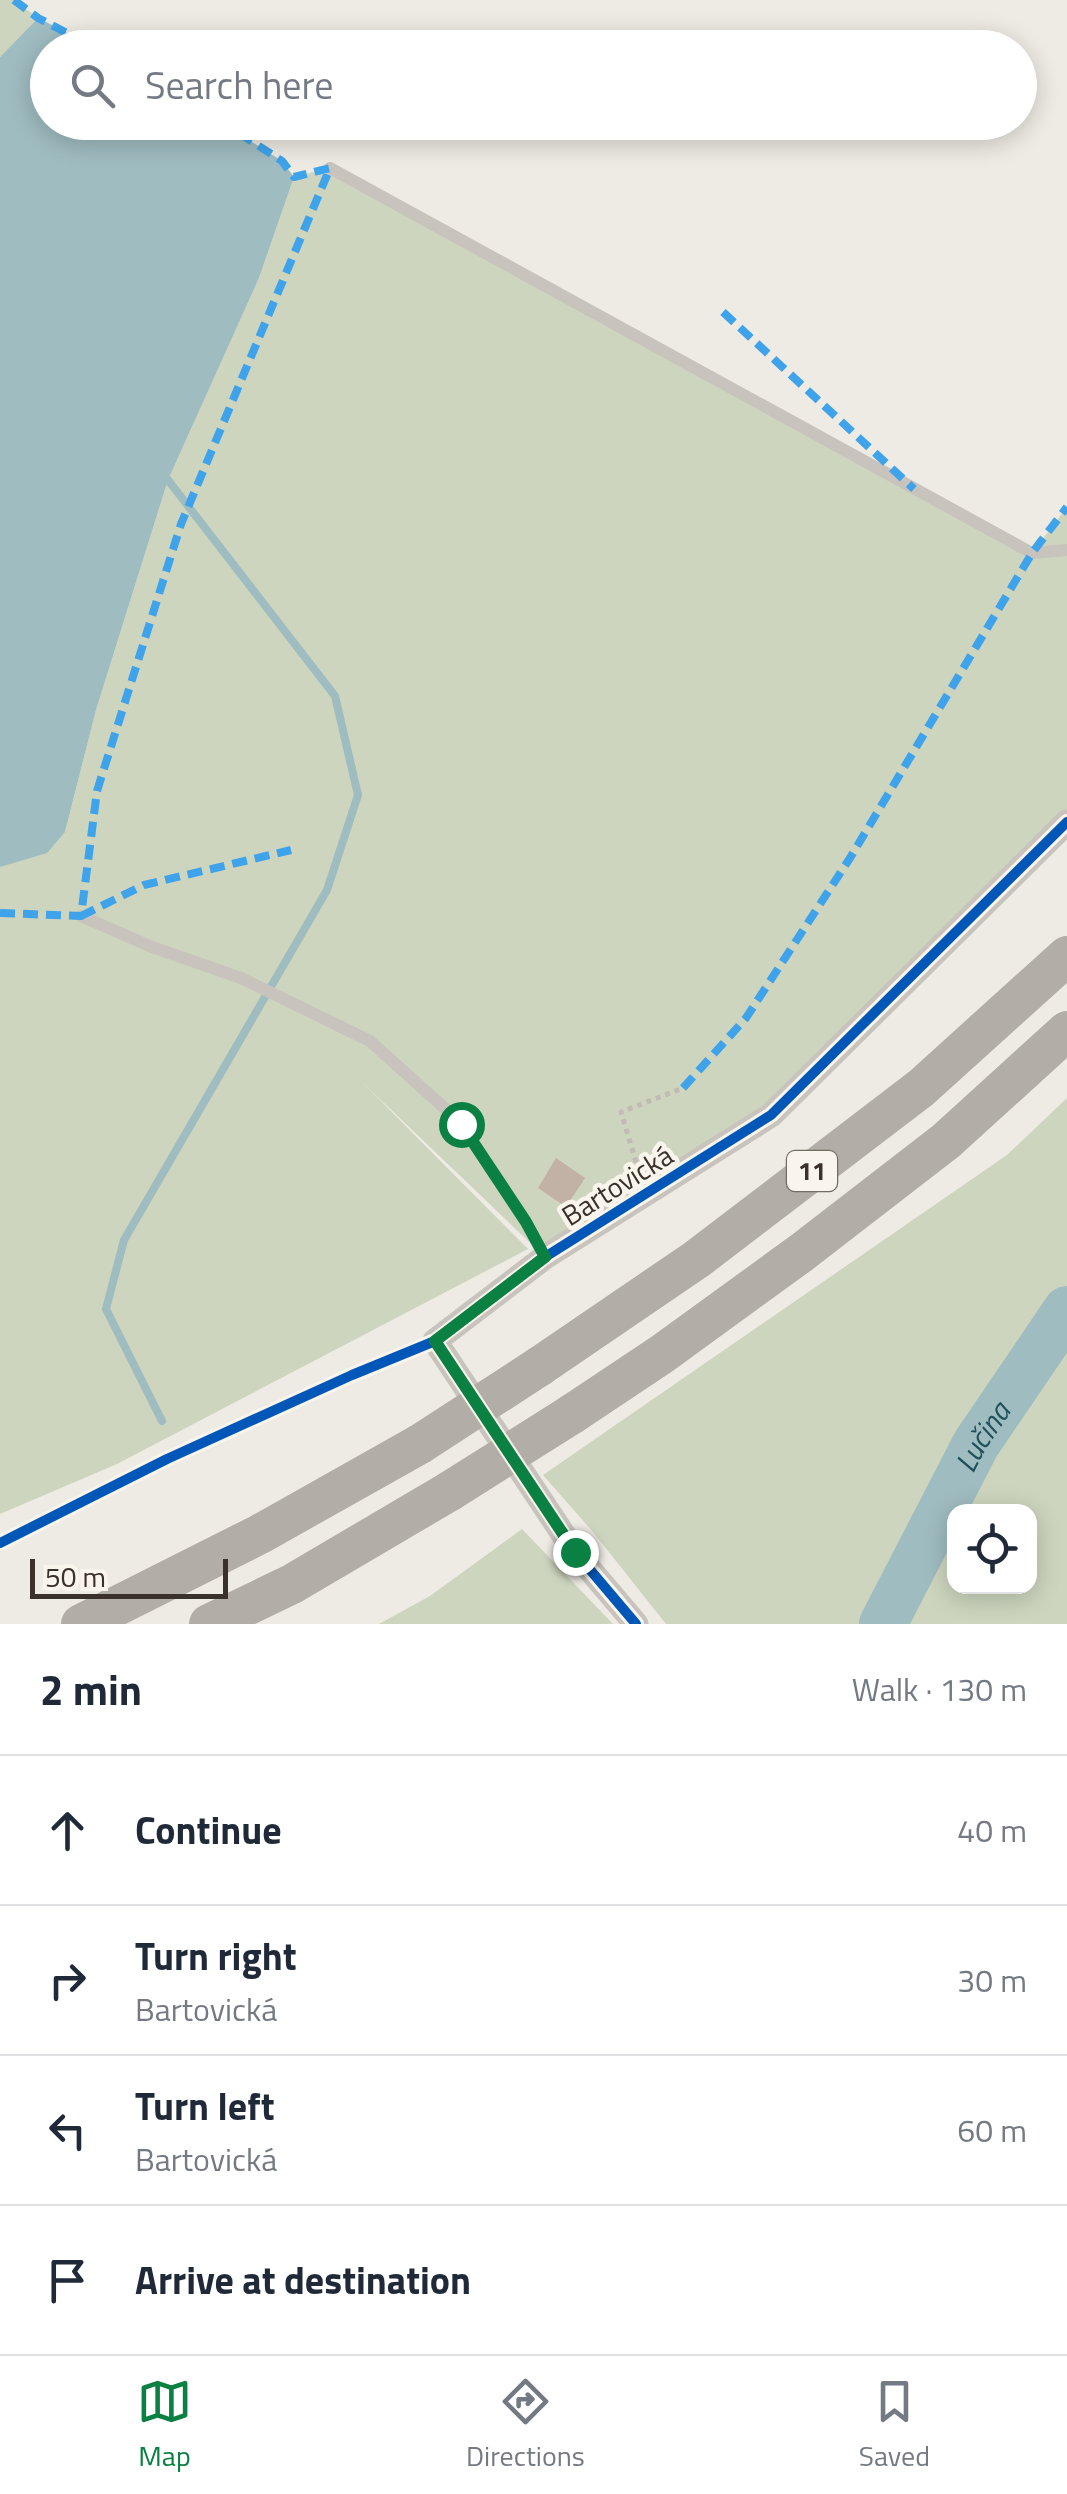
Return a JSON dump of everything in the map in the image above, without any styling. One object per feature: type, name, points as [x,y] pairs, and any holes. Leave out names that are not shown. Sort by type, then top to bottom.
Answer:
[{"type":"highway","name":"11","points":[[82,1624],[260,1534],[420,1444],[540,1366],[697,1258],[922,1088],[1067,956]]},
{"type":"highway","name":"11","points":[[209,1624],[292,1584],[450,1491],[662,1354],[946,1141],[1067,1031]]},
{"type":"street","name":"Bartovická","points":[[636,1624],[575,1552],[435,1341],[545,1257],[771,1115],[1067,822]]},
{"type":"lane","points":[[330,168],[1032,553],[1067,550]]},
{"type":"lane","points":[[81,916],[152,947],[240,978],[370,1042],[461,1124],[545,1257]]},
{"type":"path","points":[[639,1172],[621,1112],[683,1088]]},
{"type":"green space","points":[[0,0],[14,0],[38,18],[0,57]]},
{"type":"green space","points":[[330,168],[1032,553],[1067,507],[1067,822],[771,1115],[545,1257],[363,1083],[528,1249],[117,1464],[0,1514],[0,866],[65,832],[96,710],[168,480],[259,278],[294,177]]},
{"type":"green space","points":[[1067,1098],[1067,1624],[666,1624],[543,1475],[1007,1155]]},
{"type":"green space","points":[[522,1529],[613,1624],[379,1624],[430,1596]]},
{"type":"water","points":[[38,18],[62,30],[30,30],[30,140],[249,140],[282,161],[294,177],[259,278],[168,480],[96,710],[65,832],[47,853],[0,867],[0,57]]},
{"type":"building","points":[[556,1158],[585,1178],[566,1207],[538,1188]]},
{"type":"waterway","points":[[162,1421],[106,1309],[124,1240],[327,890],[358,795],[335,696],[168,480]]},
{"type":"waterway","name":"Lučina","points":[[883,1624],[976,1444],[1067,1310]]},
{"type":"marked path","points":[[14,0],[61,30]]},
{"type":"marked path","points":[[0,913],[81,916],[97,791],[181,524],[330,168],[294,177],[282,161],[250,140]]},
{"type":"marked path","points":[[723,312],[914,489]]},
{"type":"marked path","points":[[683,1088],[746,1018],[850,858],[1032,553],[1067,507]]},
{"type":"marked path","points":[[81,916],[144,885],[291,850]]},
{"type":"cycle path","points":[[0,1543],[167,1459],[435,1341],[545,1257],[771,1115],[1067,822]]},
{"type":"cycle path","points":[[435,1341],[575,1552],[636,1624]]},
{"type":"route","points":[[461,1124],[545,1257],[435,1341],[575,1552]]}]
